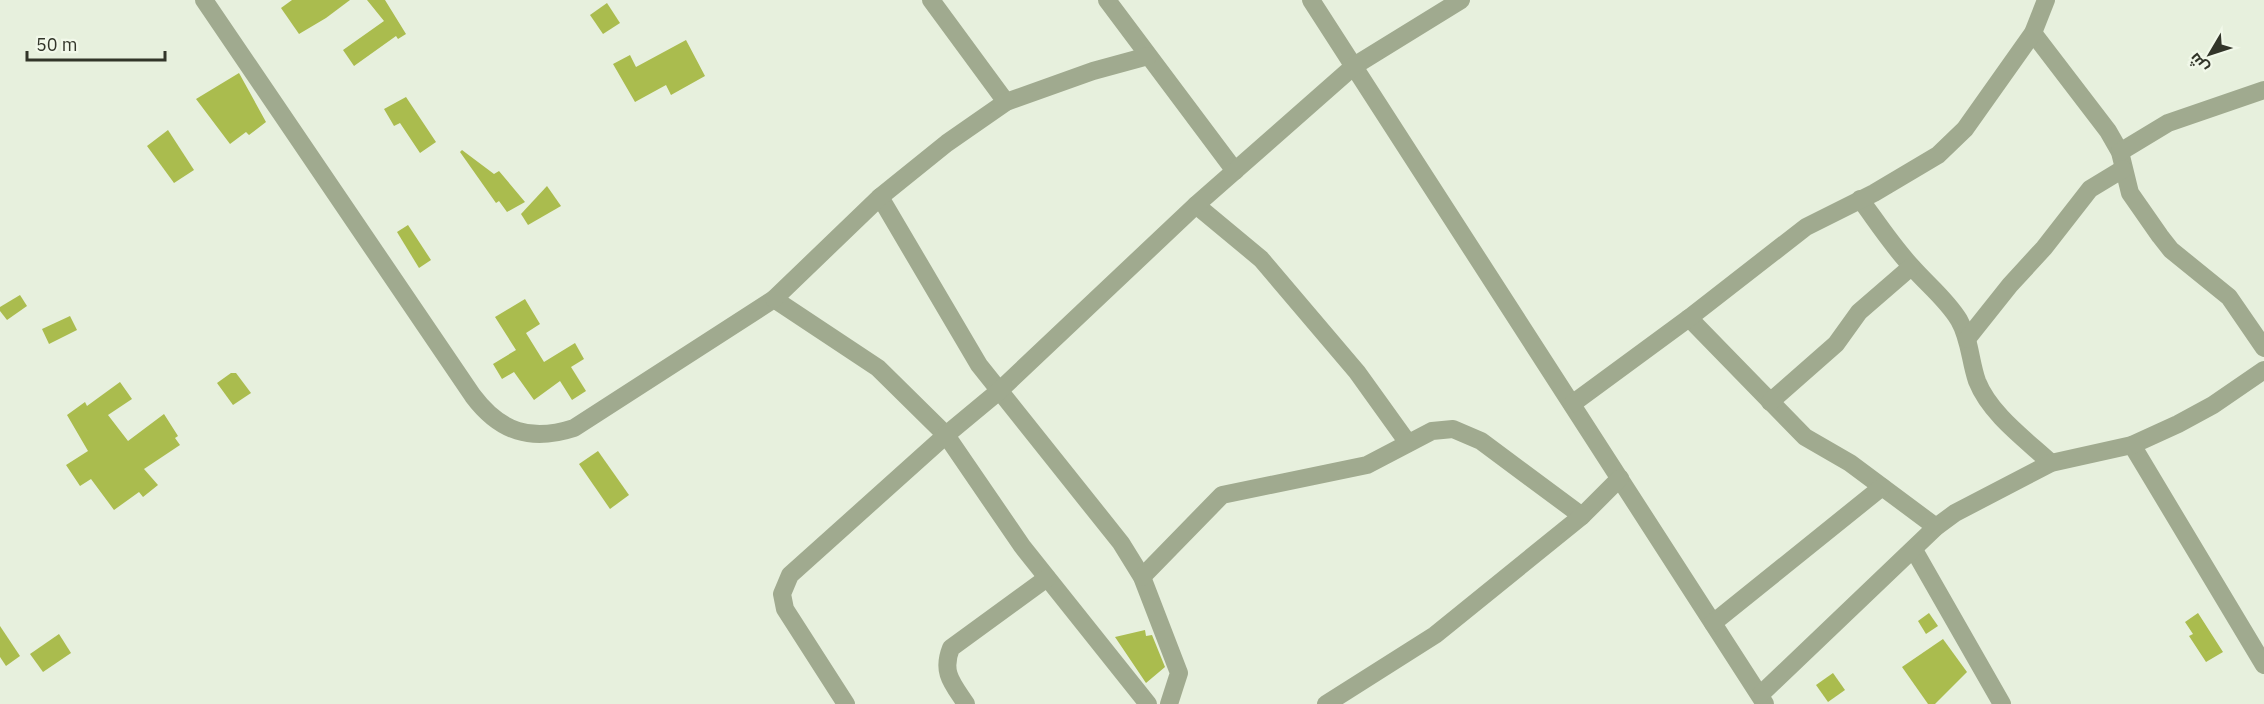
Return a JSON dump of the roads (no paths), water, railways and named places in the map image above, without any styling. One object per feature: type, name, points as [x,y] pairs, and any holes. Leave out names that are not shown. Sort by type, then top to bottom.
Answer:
[{"type":"street","points":[[204,0],[473,396],[489,415],[510,428],[542,435],[574,428],[774,299],[880,196],[947,143],[1006,102],[1093,71],[1148,56]]},
{"type":"street","points":[[931,0],[1006,102]]},
{"type":"street","points":[[1107,0],[1235,171]]},
{"type":"street","points":[[1311,0],[1763,700],[1936,528],[1955,513],[2050,463],[2132,445],[2178,424],[2204,410],[2264,370]]},
{"type":"street","points":[[846,704],[785,609],[783,594],[790,575],[946,435],[999,391],[1196,205],[1354,66],[1461,0]]},
{"type":"street","points":[[1572,404],[1689,318],[1806,227],[1884,188],[1938,155],[1965,129],[2032,33],[2046,0]]},
{"type":"street","points":[[2032,33],[2108,131],[2121,160],[2130,193],[2171,250],[2229,297],[2264,348]]},
{"type":"street","points":[[1967,339],[2010,285],[2044,248],[2090,189],[2121,160],[2168,123],[2264,90]]},
{"type":"street","points":[[880,196],[979,365],[1120,543],[1142,577],[1179,673],[1169,704]]},
{"type":"street","points":[[1860,199],[1911,267],[1943,298],[1958,319],[1967,339],[1977,381],[1987,399],[1999,414],[2050,463]]},
{"type":"street","points":[[1196,205],[1261,259],[1358,372],[1408,443]]},
{"type":"street","points":[[1770,402],[1836,344],[1859,312],[1911,267]]},
{"type":"street","points":[[774,299],[803,316],[878,369],[946,435],[1022,546],[1148,704]]},
{"type":"street","points":[[1689,318],[1805,437],[1850,463],[1936,528]]},
{"type":"street","points":[[1142,577],[1222,495],[1367,465],[1432,431],[1453,429],[1481,441],[1582,516]]},
{"type":"street","points":[[2132,445],[2264,665]]},
{"type":"street","points":[[1326,704],[1434,635],[1582,516],[1620,478]]},
{"type":"street","points":[[1713,623],[1882,487]]},
{"type":"street","points":[[1914,550],[2002,704]]},
{"type":"street","points":[[966,704],[948,677],[946,661],[951,648],[1047,578]]}]
